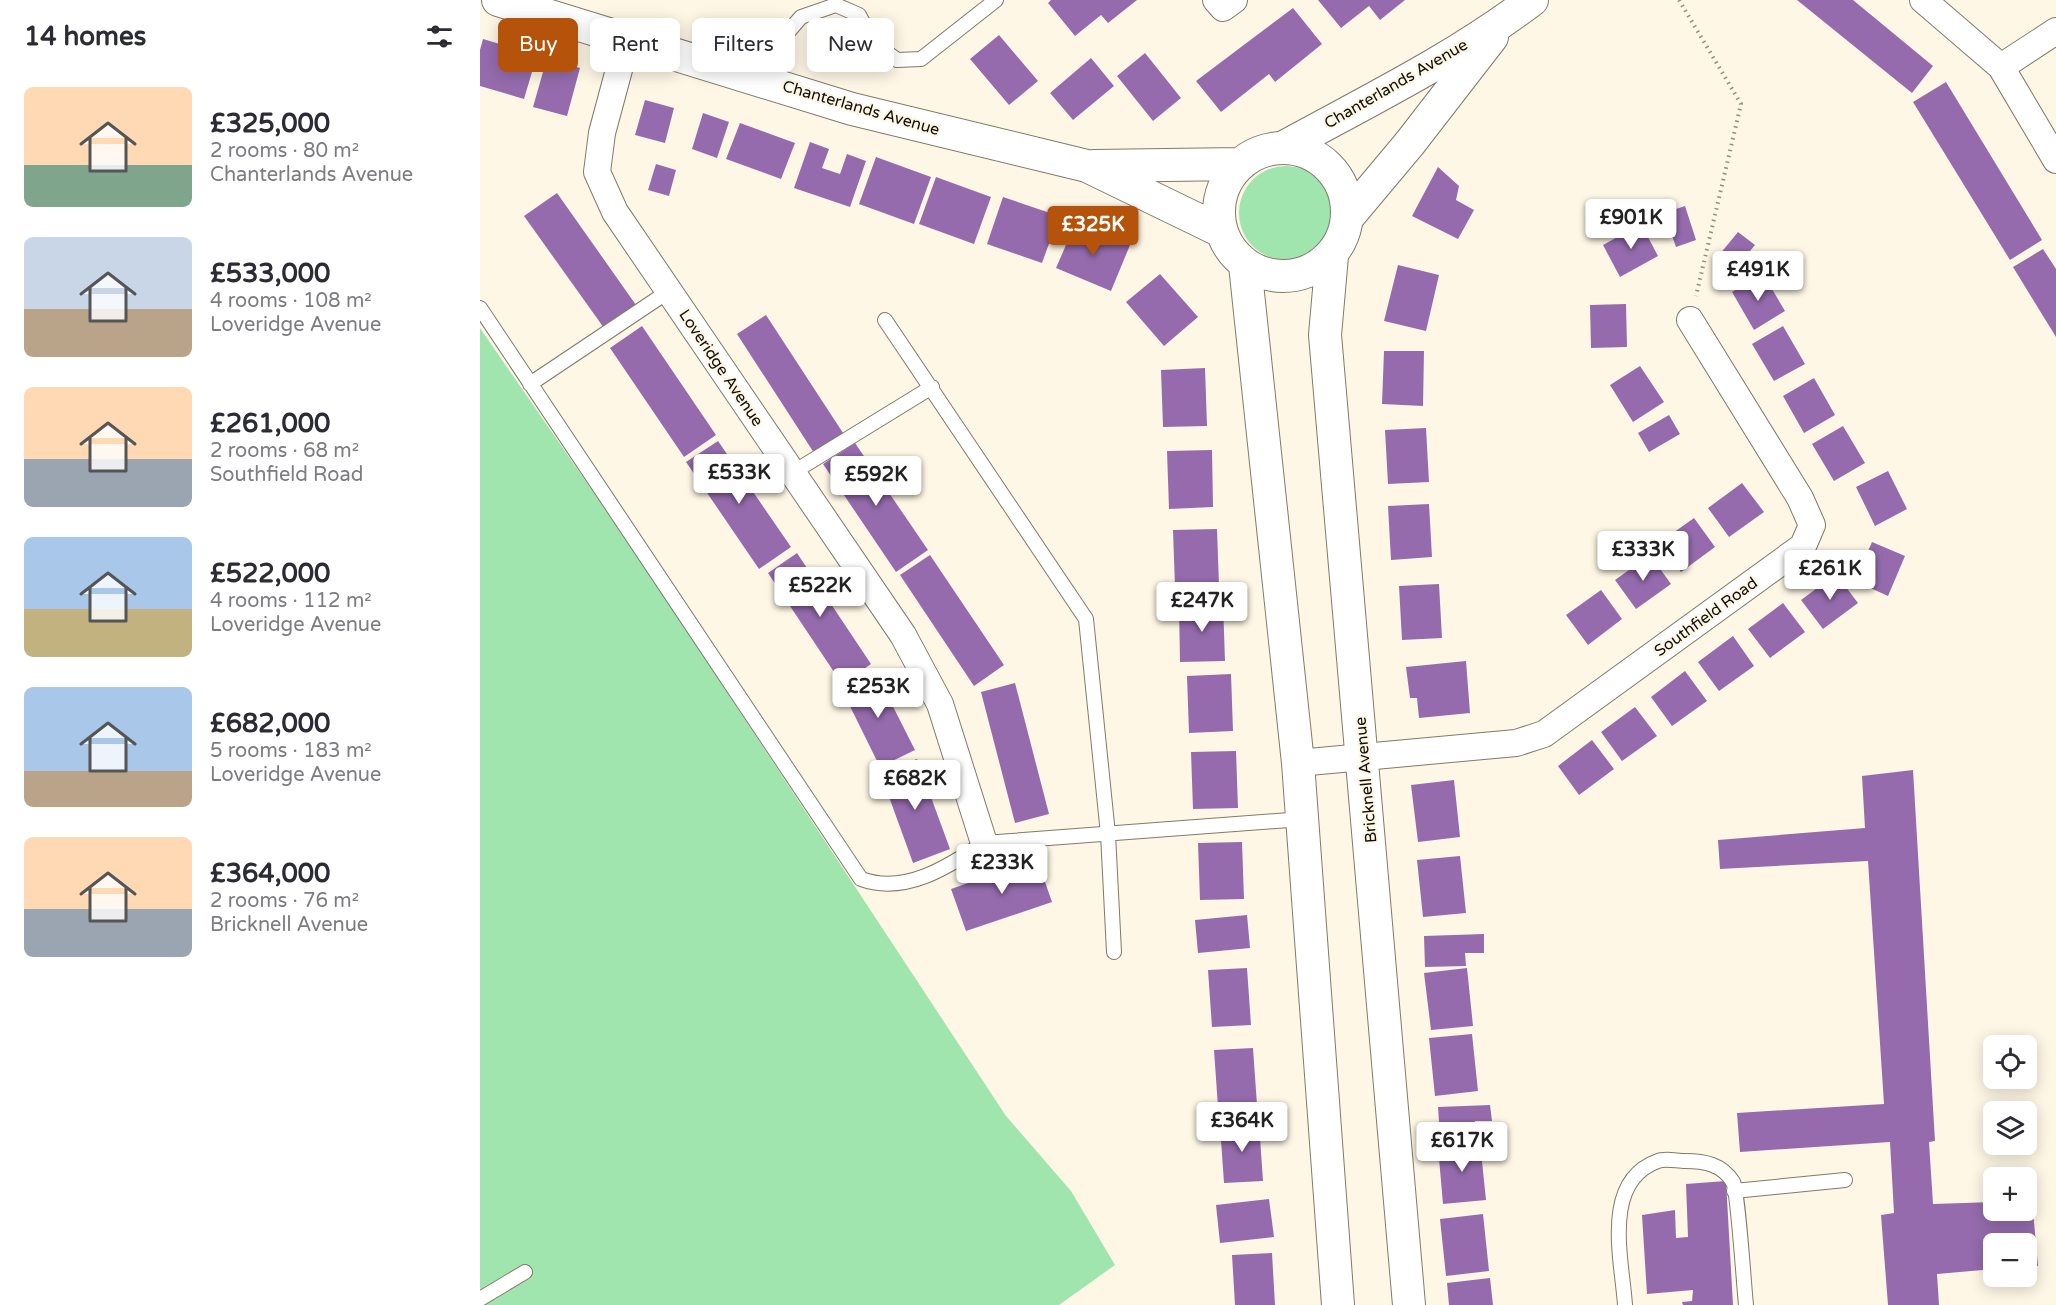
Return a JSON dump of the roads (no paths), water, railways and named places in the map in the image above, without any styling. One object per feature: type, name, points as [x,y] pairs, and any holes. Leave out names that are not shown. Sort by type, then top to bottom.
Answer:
[{"type":"street","name":"Chanterlands Avenue","points":[[498,0],[547,8],[590,25]]},
{"type":"street","points":[[1216,0],[1223,8],[1234,0]]},
{"type":"street","name":"Chanterlands Avenue","points":[[1284,147],[1402,83],[1506,20],[1532,0]]},
{"type":"street","points":[[1923,0],[2001,67],[2056,160]]},
{"type":"street","name":"Chanterlands Avenue","points":[[1348,217],[1410,143],[1506,20]]},
{"type":"street","points":[[2001,67],[2056,31]]},
{"type":"street","name":"Chanterlands Avenue","points":[[680,56],[852,109],[1087,166],[1221,231]]},
{"type":"street","name":"Loveridge Avenue","points":[[618,72],[602,133],[597,172],[615,212],[903,635],[940,704],[984,843]]},
{"type":"street","points":[[1284,147],[1313,154],[1342,186],[1348,217],[1332,256],[1308,272],[1275,277],[1245,265],[1227,246],[1221,231],[1221,194],[1239,164],[1260,152],[1284,147]]},
{"type":"street","name":"Chanterlands Avenue","points":[[1087,166],[1239,164]]},
{"type":"street","name":"Bricknell Avenue","points":[[1332,256],[1325,335],[1364,758],[1409,1305]]},
{"type":"street","points":[[1245,265],[1298,763],[1338,1305]]},
{"type":"street","name":"Southfield Road","points":[[1298,763],[1516,743],[1544,734],[1803,546],[1812,525],[1800,498],[1690,320]]},
{"type":"lane","points":[[760,80],[777,45],[801,17],[836,5],[859,15],[874,43],[897,60],[921,59],[996,0]]},
{"type":"lane","points":[[530,384],[669,291]]},
{"type":"lane","points":[[480,308],[861,879],[874,884],[919,880],[951,866],[984,843],[1302,819]]},
{"type":"lane","points":[[885,320],[1086,620],[1108,834],[1114,952]]},
{"type":"lane","points":[[792,473],[932,387]]},
{"type":"lane","points":[[1625,1305],[1619,1225],[1624,1190],[1636,1173],[1659,1160],[1698,1161],[1716,1165],[1734,1183],[1746,1305]]},
{"type":"lane","points":[[1734,1191],[1845,1180]]},
{"type":"lane","points":[[480,1299],[525,1272]]}]
